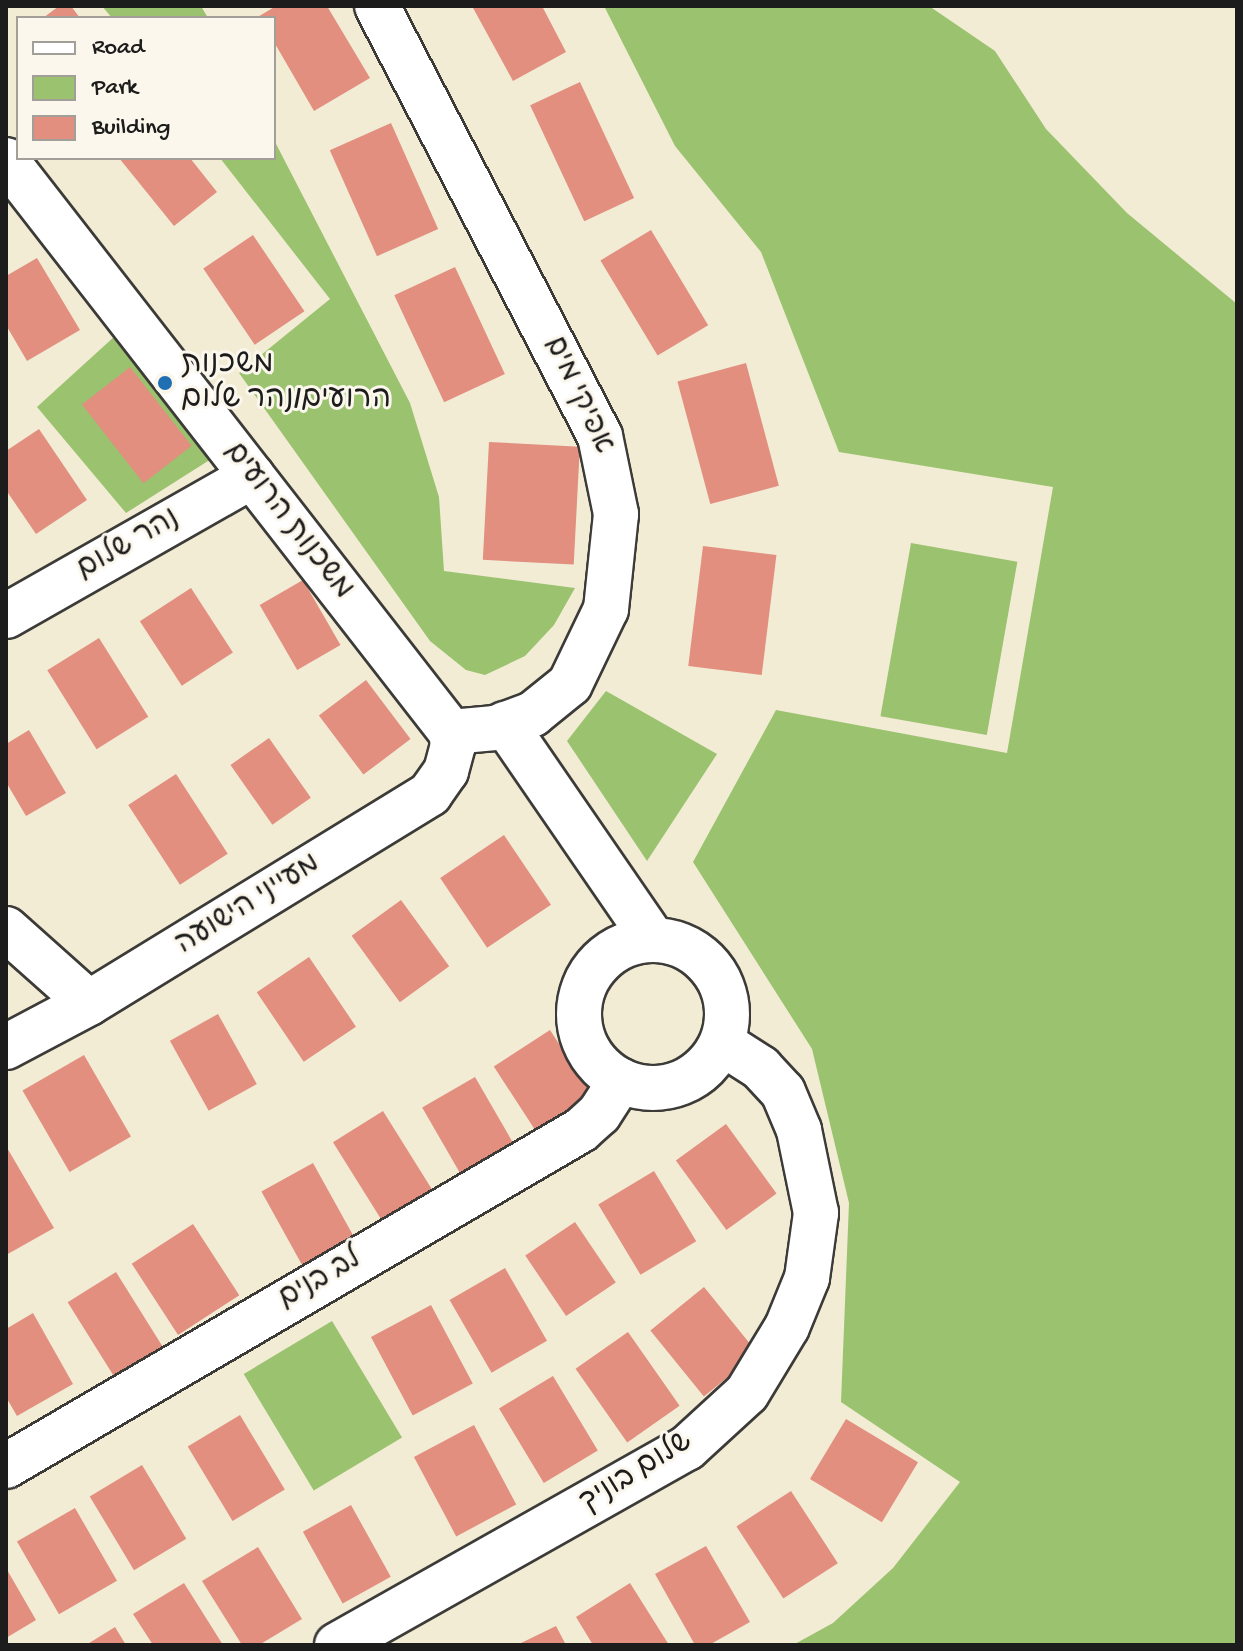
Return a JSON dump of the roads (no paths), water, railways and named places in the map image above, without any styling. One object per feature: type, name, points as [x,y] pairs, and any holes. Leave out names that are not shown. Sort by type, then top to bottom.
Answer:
[{"type":"street","name":"אפיקי מים","points":[[377,6],[571,376],[600,436],[612,476],[614,563],[606,609],[590,651],[570,684],[533,714],[505,724],[451,732]]},
{"type":"street","name":"משכנות הרועים","points":[[15,187],[252,476],[451,732]]},
{"type":"street","name":"נהר שלום","points":[[6,616],[252,476]]},
{"type":"street","points":[[505,724],[653,939]]},
{"type":"street","name":"מעייני הישועה","points":[[6,1047],[89,1003],[430,794],[446,771],[451,732]]},
{"type":"street","points":[[6,929],[89,1003]]},
{"type":"street","points":[[653,939],[694,952],[713,970],[725,993],[728,1019],[722,1043],[708,1065],[687,1080],[662,1088],[621,1080],[590,1056],[580,1032],[579,1000],[588,976],[605,956],[628,943],[653,939]]},
{"type":"street","name":"שלום בוניך","points":[[337,1645],[687,1448],[747,1393],[787,1327],[807,1278],[816,1213],[806,1156],[783,1092],[761,1068],[722,1043]]},
{"type":"street","name":"לב בנים","points":[[6,1466],[581,1130],[599,1114],[621,1080]]},
{"type":"place","name":"משכנות הרועים/נהר שלום","points":[[165,383]]}]
